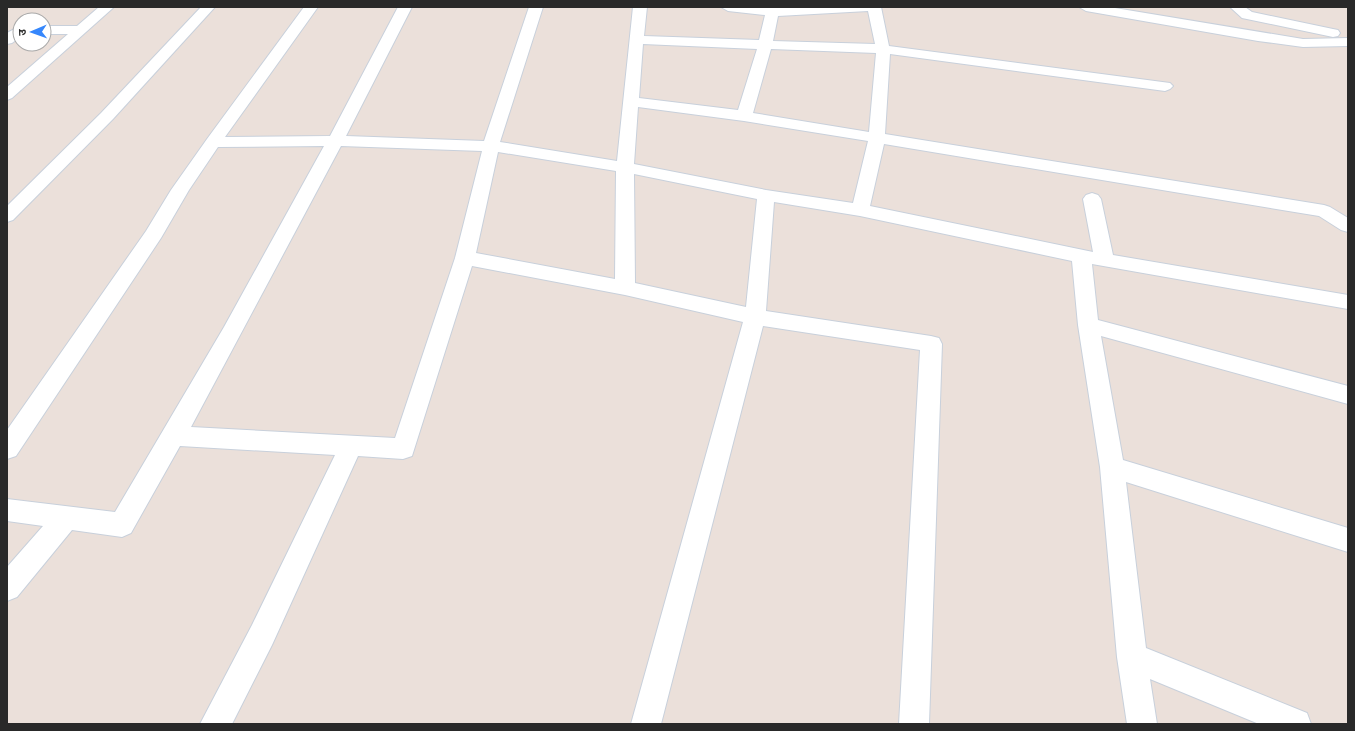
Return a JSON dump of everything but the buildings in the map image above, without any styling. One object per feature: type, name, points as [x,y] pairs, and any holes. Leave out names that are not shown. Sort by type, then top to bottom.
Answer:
[{"type":"street","points":[[7,95],[107,7]]},
{"type":"street","points":[[7,216],[107,116],[208,7]]},
{"type":"street","points":[[7,449],[154,234],[180,190],[213,142],[311,7]]},
{"type":"street","points":[[7,510],[122,526],[175,436],[336,141],[405,7]]},
{"type":"street","points":[[175,436],[403,448],[465,258],[491,146],[536,7]]},
{"type":"street","points":[[625,288],[625,167],[640,7]]},
{"type":"street","points":[[728,7],[773,10],[874,7],[883,49],[877,137],[860,210]]},
{"type":"street","points":[[1086,7],[1258,37],[1303,43],[1348,42]]},
{"type":"street","points":[[1237,7],[1247,15],[1258,18],[1348,36]]},
{"type":"street","points":[[744,116],[765,44],[773,10]]},
{"type":"street","points":[[52,30],[82,30]]},
{"type":"street","points":[[636,40],[883,49],[1165,86]]},
{"type":"street","points":[[630,101],[744,116],[877,137],[1324,211],[1348,226]]},
{"type":"street","points":[[213,142],[336,141],[491,146],[625,167],[766,195],[860,210],[1093,258],[1348,302]]},
{"type":"street","points":[[646,724],[755,317],[766,195]]},
{"type":"street","points":[[1092,199],[1093,258],[1088,325],[1112,467],[1132,657],[1142,724]]},
{"type":"street","points":[[465,258],[625,288],[755,317],[931,344],[914,724]]},
{"type":"street","points":[[1088,325],[1348,395]]},
{"type":"street","points":[[215,724],[262,635],[351,446]]},
{"type":"street","points":[[1112,467],[1348,540]]},
{"type":"street","points":[[7,588],[65,519]]},
{"type":"street","points":[[1132,657],[1296,724]]}]
